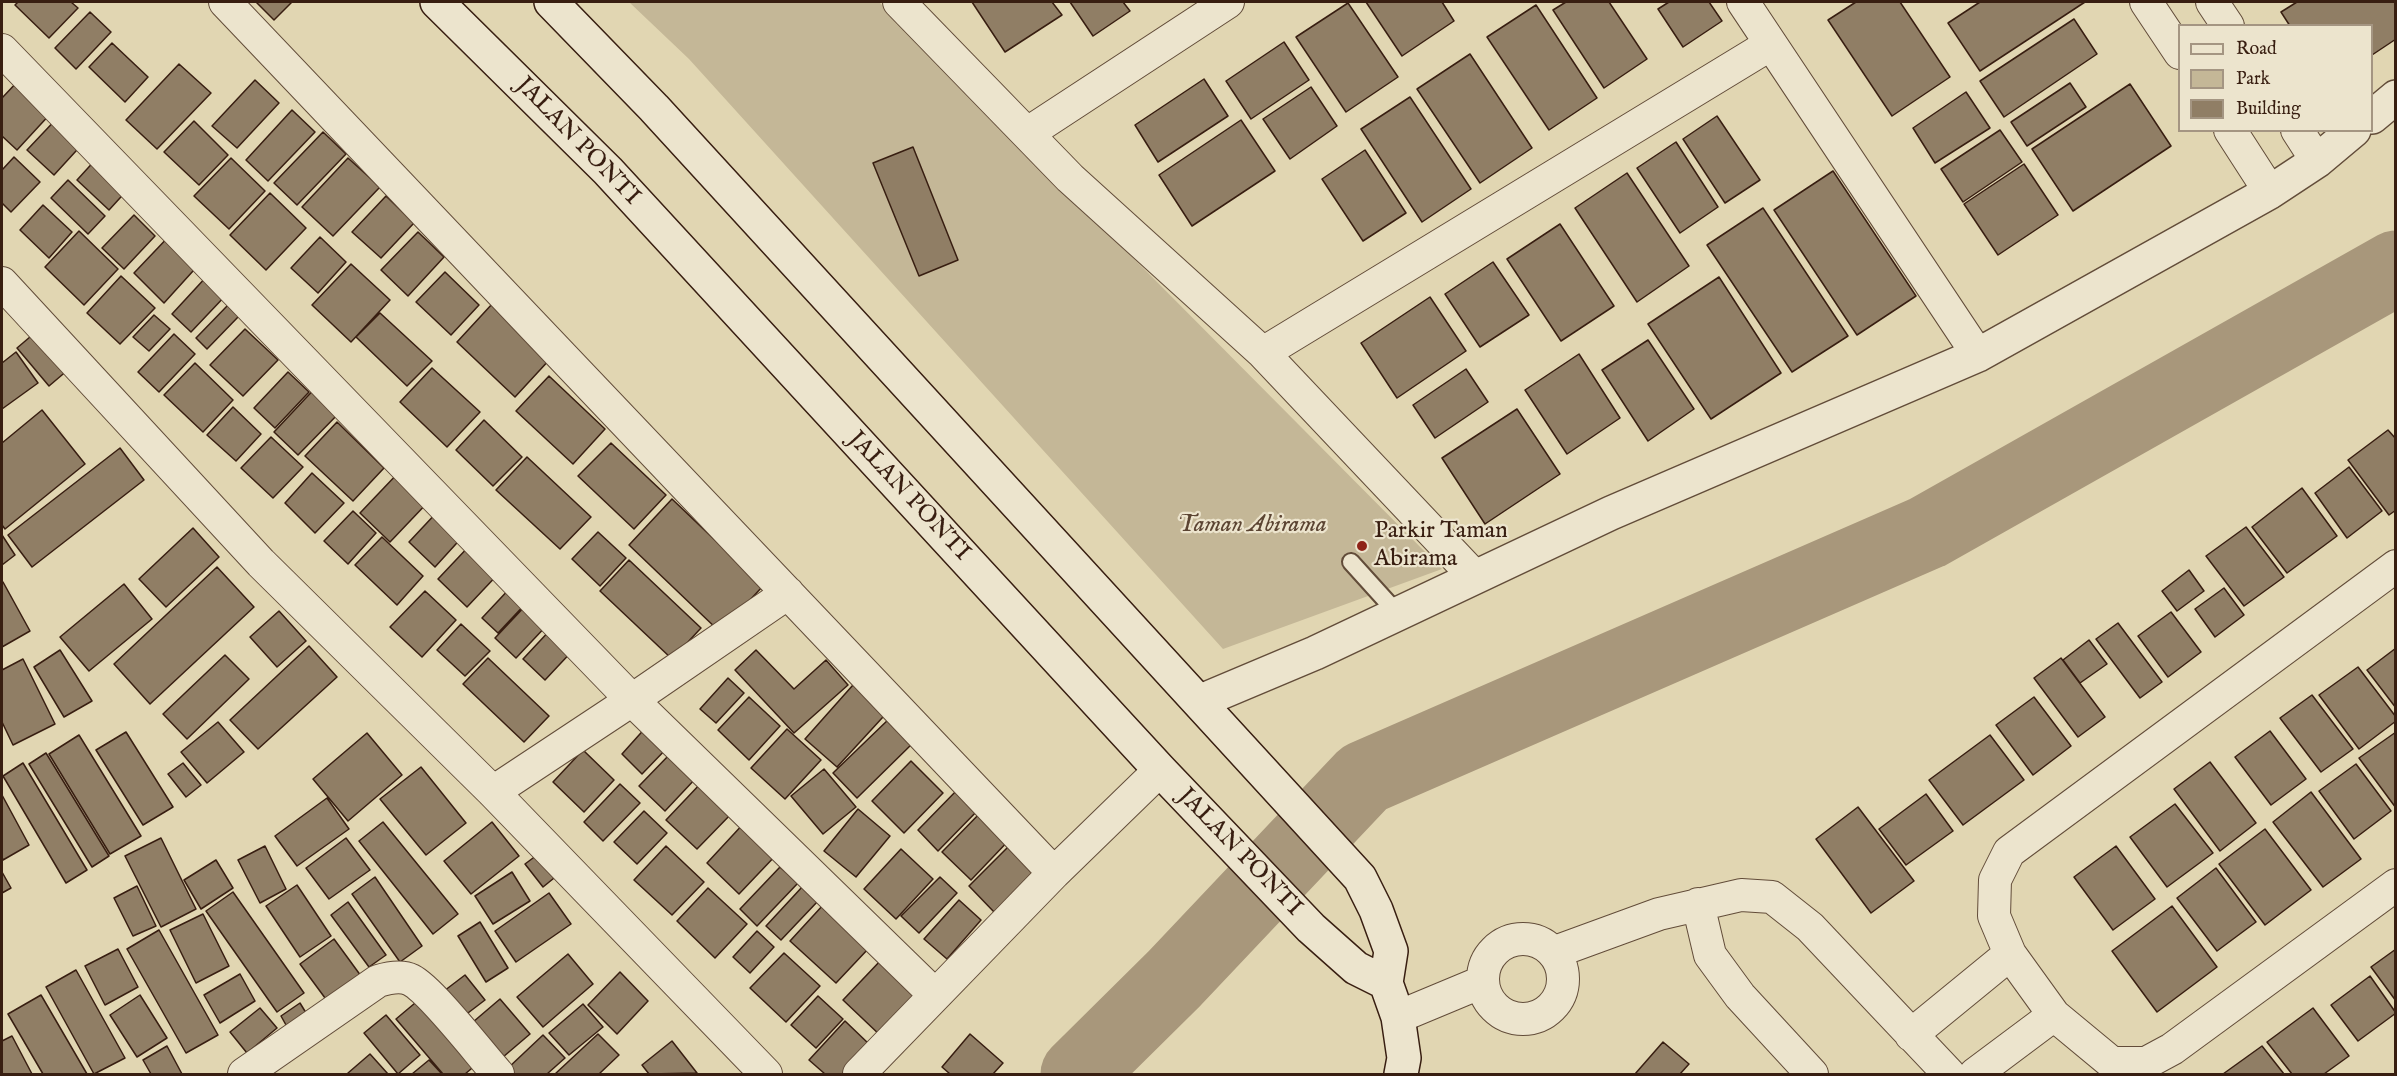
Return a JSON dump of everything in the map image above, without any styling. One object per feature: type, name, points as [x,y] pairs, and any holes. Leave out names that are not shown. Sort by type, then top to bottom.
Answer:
[{"type":"main road","name":"JALAN PONTI","points":[[437,2],[608,171],[1160,770],[1311,928],[1356,968],[1386,983]]},
{"type":"main road","points":[[551,2],[662,117],[1201,701],[1360,878],[1376,910],[1391,951],[1386,983],[1398,1017],[1409,1069]]},
{"type":"main road","points":[[2373,116],[2396,97]]},
{"type":"main road","points":[[1201,701],[1315,653],[1611,513],[1978,354],[2270,192],[2317,161],[2352,132]]},
{"type":"street","points":[[225,2],[1054,873]]},
{"type":"street","points":[[899,2],[1070,178],[1263,353],[1475,577]]},
{"type":"street","points":[[1028,133],[1228,2]]},
{"type":"street","points":[[1743,2],[1978,354]]},
{"type":"street","points":[[2146,2],[2178,50]]},
{"type":"street","points":[[2212,2],[2227,24]]},
{"type":"street","points":[[1263,353],[1772,44]]},
{"type":"street","points":[[2,50],[632,700],[935,995]]},
{"type":"street","points":[[2231,132],[2270,192]]},
{"type":"street","points":[[2298,132],[2317,161]]},
{"type":"street","points":[[2,283],[261,563],[493,792],[766,1074]]},
{"type":"street","points":[[2396,566],[2009,852],[1995,880],[1994,916],[2010,954],[2054,1015],[2112,1063],[2146,1063],[2172,1049],[2396,885]]},
{"type":"street","points":[[493,792],[788,593]]},
{"type":"street","points":[[859,1074],[1054,873],[1160,770]]},
{"type":"street","points":[[1554,952],[1659,914],[1698,904],[1741,895],[1772,897],[1809,927],[1949,1074]]},
{"type":"street","points":[[1698,904],[1710,955],[1740,996],[1812,1074]]},
{"type":"street","points":[[1527,939],[1545,944],[1554,952],[1562,971],[1562,989],[1548,1011],[1533,1018],[1515,1019],[1499,1011],[1487,998],[1482,982],[1485,964],[1495,949],[1510,941],[1527,939]]},
{"type":"street","points":[[1911,1035],[2010,954]]},
{"type":"street","points":[[244,1074],[378,981],[391,977],[410,980],[429,996],[498,1074]]},
{"type":"street","points":[[1398,1017],[1482,982]]},
{"type":"street","points":[[1975,1074],[2054,1015]]},
{"type":"lane","points":[[1351,562],[1398,614]]},
{"type":"green space","name":"Taman Abirama","points":[[629,2],[879,2],[1442,569],[1223,649],[689,59]]},
{"type":"building","points":[[18,2],[71,2],[78,8],[49,38],[15,5]]},
{"type":"building","points":[[256,2],[292,2],[274,20]]},
{"type":"building","points":[[972,2],[1052,2],[1062,15],[1005,52]]},
{"type":"building","points":[[1070,2],[1123,2],[1130,11],[1093,36]]},
{"type":"building","points":[[1366,2],[1442,2],[1454,21],[1402,56]]},
{"type":"building","points":[[1566,2],[1609,2],[1647,59],[1604,88],[1553,10]]},
{"type":"building","points":[[1669,2],[1709,2],[1722,21],[1683,47],[1658,9]]},
{"type":"building","points":[[1856,2],[1900,2],[1950,77],[1892,116],[1828,20]]},
{"type":"building","points":[[1980,2],[2085,2],[1980,71],[1948,23]]},
{"type":"building","points":[[2297,2],[2396,2],[2396,39],[2373,54],[2373,24],[2289,24],[2281,12]]},
{"type":"building","points":[[1348,3],[1398,77],[1346,112],[1296,37]]},
{"type":"building","points":[[1536,5],[1597,98],[1549,130],[1487,37]]},
{"type":"building","points":[[90,12],[111,32],[76,69],[55,48]]},
{"type":"building","points":[[2074,19],[2097,54],[2004,117],[1980,81]]},
{"type":"building","points":[[1284,42],[1309,80],[1251,119],[1226,81]]},
{"type":"building","points":[[112,43],[148,77],[125,102],[89,67]]},
{"type":"building","points":[[1470,54],[1532,148],[1480,183],[1417,89]]},
{"type":"building","points":[[179,64],[211,93],[157,149],[126,120]]},
{"type":"building","points":[[1204,79],[1228,116],[1158,162],[1135,125]]},
{"type":"building","points":[[19,80],[52,112],[17,150],[2,136],[2,98]]},
{"type":"building","points":[[255,80],[279,103],[237,148],[212,126]]},
{"type":"building","points":[[2070,83],[2086,107],[2027,146],[2011,122]]},
{"type":"building","points":[[2130,84],[2171,146],[2073,211],[2032,149]]},
{"type":"building","points":[[1311,87],[1337,126],[1290,159],[1263,119]]},
{"type":"building","points":[[1966,92],[1990,128],[1935,163],[1913,128]]},
{"type":"building","points":[[1410,97],[1471,189],[1422,222],[1361,129]]},
{"type":"building","points":[[292,110],[315,132],[268,181],[246,160]]},
{"type":"building","points":[[61,114],[87,139],[54,175],[27,150]]},
{"type":"building","points":[[1717,116],[1760,180],[1725,203],[1683,139]]},
{"type":"building","points":[[1241,120],[1275,171],[1192,226],[1159,175]]},
{"type":"building","points":[[194,121],[228,155],[199,185],[164,152]]},
{"type":"building","points":[[2000,130],[2022,162],[1963,202],[1941,169]]},
{"type":"building","points":[[323,132],[346,154],[297,205],[274,183]]},
{"type":"building","points":[[1676,142],[1718,207],[1680,233],[1637,168]]},
{"type":"building","points":[[913,147],[958,260],[919,276],[873,163]]},
{"type":"building","points":[[1365,150],[1406,213],[1363,241],[1322,179]]},
{"type":"building","points":[[14,157],[40,182],[11,212],[2,203],[2,170]]},
{"type":"building","points":[[98,157],[130,187],[109,210],[77,180]]},
{"type":"building","points":[[231,158],[265,191],[229,229],[194,196]]},
{"type":"building","points":[[348,158],[380,187],[333,236],[302,207]]},
{"type":"building","points":[[2024,164],[2058,215],[1998,255],[1964,204]]},
{"type":"building","points":[[1833,171],[1916,296],[1857,335],[1774,210]]},
{"type":"building","points":[[1627,173],[1689,266],[1637,302],[1575,208]]},
{"type":"building","points":[[68,180],[105,216],[88,234],[51,198]]},
{"type":"building","points":[[270,193],[306,228],[266,270],[230,235]]},
{"type":"building","points":[[386,196],[414,223],[381,258],[352,232]]},
{"type":"building","points":[[43,205],[72,232],[49,258],[20,230]]},
{"type":"building","points":[[1763,208],[1848,336],[1792,372],[1707,245]]},
{"type":"building","points":[[134,215],[155,236],[124,269],[102,248]]},
{"type":"building","points":[[1560,224],[1614,306],[1561,341],[1507,259]]},
{"type":"building","points":[[79,231],[118,269],[84,305],[45,267]]},
{"type":"building","points":[[174,231],[203,260],[164,303],[134,273]]},
{"type":"building","points":[[418,232],[444,257],[408,296],[381,270]]},
{"type":"building","points":[[320,237],[346,262],[318,293],[291,268]]},
{"type":"building","points":[[1493,262],[1529,315],[1480,347],[1445,294]]},
{"type":"building","points":[[351,264],[390,300],[351,342],[312,305]]},
{"type":"building","points":[[445,272],[479,305],[451,335],[416,302]]},
{"type":"building","points":[[208,275],[227,294],[191,332],[172,314]]},
{"type":"building","points":[[121,276],[155,308],[120,344],[87,313]]},
{"type":"building","points":[[1719,277],[1781,373],[1711,419],[1648,324]]},
{"type":"building","points":[[1430,297],[1466,351],[1397,398],[1361,343]]},
{"type":"building","points":[[493,303],[551,358],[515,397],[457,342]]},
{"type":"building","points":[[228,305],[239,316],[207,349],[196,338]]},
{"type":"building","points":[[380,313],[432,361],[407,386],[356,337]]},
{"type":"building","points":[[154,315],[170,329],[149,351],[133,337]]},
{"type":"building","points":[[245,329],[278,360],[243,396],[210,365]]},
{"type":"building","points":[[37,331],[69,369],[49,386],[17,348]]},
{"type":"building","points":[[174,334],[195,354],[159,392],[138,372]]},
{"type":"building","points":[[1648,340],[1694,409],[1648,441],[1602,370]]},
{"type":"building","points":[[16,352],[38,383],[2,409],[2,363]]},
{"type":"building","points":[[1579,354],[1620,418],[1567,454],[1525,390]]},
{"type":"building","points":[[195,363],[233,400],[203,432],[164,395]]},
{"type":"building","points":[[432,368],[480,412],[447,447],[400,402]]},
{"type":"building","points":[[1466,369],[1488,402],[1435,438],[1413,405]]},
{"type":"building","points":[[288,372],[309,392],[275,428],[254,408]]},
{"type":"building","points":[[549,376],[605,429],[573,464],[516,411]]},
{"type":"building","points":[[319,384],[344,408],[298,455],[274,432]]},
{"type":"building","points":[[233,407],[261,434],[236,461],[207,435]]},
{"type":"building","points":[[1517,409],[1560,474],[1485,524],[1442,458]]},
{"type":"building","points":[[42,410],[85,464],[5,529],[2,525],[2,443]]},
{"type":"building","points":[[484,420],[522,457],[493,486],[456,450]]},
{"type":"building","points":[[337,422],[384,468],[353,501],[305,456]]},
{"type":"building","points":[[2388,430],[2396,439],[2396,510],[2389,515],[2348,460]]},
{"type":"building","points":[[271,437],[303,467],[273,498],[241,468]]},
{"type":"building","points":[[611,443],[666,495],[634,529],[578,476]]},
{"type":"building","points":[[120,448],[144,480],[32,567],[8,535]]},
{"type":"building","points":[[527,457],[591,517],[560,549],[496,490]]},
{"type":"building","points":[[2349,467],[2382,511],[2347,538],[2315,493]]},
{"type":"building","points":[[400,471],[430,500],[390,542],[360,513]]},
{"type":"building","points":[[312,473],[344,503],[315,533],[285,503]]},
{"type":"building","points":[[2302,488],[2337,536],[2287,573],[2252,527]]},
{"type":"building","points":[[672,499],[763,586],[720,632],[629,545]]},
{"type":"building","points":[[439,510],[465,534],[435,567],[409,542]]},
{"type":"building","points":[[353,511],[376,533],[348,564],[324,541]]},
{"type":"building","points":[[2246,527],[2284,577],[2244,606],[2206,556]]},
{"type":"building","points":[[193,528],[219,557],[166,607],[139,579]]},
{"type":"building","points":[[598,532],[626,558],[600,586],[572,559]]},
{"type":"building","points":[[2,535],[15,555],[2,565]]},
{"type":"building","points":[[382,537],[423,576],[397,605],[355,565]]},
{"type":"building","points":[[472,543],[501,571],[467,607],[438,579]]},
{"type":"building","points":[[629,560],[701,628],[672,659],[600,591]]},
{"type":"building","points":[[217,567],[254,607],[150,704],[114,664]]},
{"type":"building","points":[[2189,570],[2204,591],[2177,611],[2162,591]]},
{"type":"building","points":[[2,583],[30,631],[2,647]]},
{"type":"building","points":[[124,584],[152,619],[89,671],[60,637]]},
{"type":"building","points":[[513,585],[529,600],[498,633],[482,618]]},
{"type":"building","points":[[2224,588],[2244,615],[2215,637],[2195,609]]},
{"type":"building","points":[[425,591],[456,620],[422,657],[390,627]]},
{"type":"building","points":[[528,603],[549,623],[516,658],[495,638]]},
{"type":"building","points":[[279,611],[306,641],[277,667],[250,637]]},
{"type":"building","points":[[2171,612],[2201,652],[2168,677],[2138,636]]},
{"type":"building","points":[[2118,623],[2162,682],[2140,698],[2096,639]]},
{"type":"building","points":[[461,624],[490,651],[465,676],[437,650]]},
{"type":"building","points":[[553,627],[575,648],[545,680],[523,659]]},
{"type":"building","points":[[2089,640],[2107,664],[2080,683],[2063,660]]},
{"type":"building","points":[[309,646],[337,677],[258,749],[230,720]]},
{"type":"building","points":[[2396,648],[2396,708],[2367,670]]},
{"type":"building","points":[[60,650],[92,701],[64,717],[34,667]]},
{"type":"building","points":[[756,650],[794,689],[826,660],[848,685],[794,733],[735,670]]},
{"type":"building","points":[[225,655],[249,679],[187,739],[163,714]]},
{"type":"building","points":[[488,658],[549,716],[524,742],[463,684]]},
{"type":"building","points":[[2061,658],[2105,717],[2078,737],[2034,678]]},
{"type":"building","points":[[23,659],[55,724],[13,745],[2,722],[2,670]]},
{"type":"building","points":[[2358,667],[2396,717],[2396,721],[2359,749],[2319,695]]},
{"type":"building","points":[[861,676],[894,705],[837,767],[805,739]]},
{"type":"building","points":[[728,678],[744,693],[716,723],[700,709]]},
{"type":"building","points":[[2312,695],[2353,749],[2321,772],[2280,718]]},
{"type":"building","points":[[749,697],[780,726],[749,760],[718,730]]},
{"type":"building","points":[[2034,697],[2071,746],[2033,775],[1996,725]]},
{"type":"building","points":[[891,717],[915,741],[857,798],[833,773]]},
{"type":"building","points":[[218,722],[244,752],[207,783],[181,752]]},
{"type":"building","points":[[648,725],[669,746],[642,774],[622,754]]},
{"type":"building","points":[[787,729],[821,760],[785,799],[751,768]]},
{"type":"building","points":[[2270,731],[2306,779],[2271,805],[2235,757]]},
{"type":"building","points":[[126,732],[173,807],[143,825],[96,750]]},
{"type":"building","points":[[2396,732],[2396,808],[2359,758]]},
{"type":"building","points":[[367,733],[402,775],[348,821],[313,779]]},
{"type":"building","points":[[79,735],[141,836],[110,854],[49,754]]},
{"type":"building","points":[[1990,735],[2024,780],[1963,825],[1929,780]]},
{"type":"building","points":[[583,750],[614,780],[584,812],[553,782]]},
{"type":"building","points":[[46,753],[109,856],[92,867],[29,764]]},
{"type":"building","points":[[671,753],[697,777],[665,811],[639,786]]},
{"type":"building","points":[[911,761],[943,793],[904,833],[872,801]]},
{"type":"building","points":[[2210,762],[2256,823],[2220,851],[2174,789]]},
{"type":"building","points":[[23,763],[87,870],[66,883],[3,776]]},
{"type":"building","points":[[183,763],[201,785],[186,797],[168,774]]},
{"type":"building","points":[[2356,764],[2391,811],[2354,839],[2319,791]]},
{"type":"building","points":[[421,767],[466,823],[426,855],[380,799]]},
{"type":"building","points":[[824,769],[856,807],[823,834],[791,796]]},
{"type":"building","points":[[702,782],[733,812],[697,849],[666,820]]},
{"type":"building","points":[[620,784],[640,803],[603,841],[584,822]]},
{"type":"building","points":[[960,787],[981,807],[938,851],[918,830]]},
{"type":"building","points":[[2311,792],[2361,859],[2323,887],[2273,822]]},
{"type":"building","points":[[1926,794],[1953,831],[1906,865],[1879,829]]},
{"type":"building","points":[[2,795],[29,845],[3,860],[2,857]]},
{"type":"building","points":[[327,798],[349,829],[297,866],[275,836]]},
{"type":"building","points":[[2175,804],[2213,853],[2167,887],[2130,837]]},
{"type":"building","points":[[1858,807],[1914,881],[1871,913],[1816,839]]},
{"type":"building","points":[[858,809],[890,836],[856,877],[824,851]]},
{"type":"building","points":[[983,810],[1012,837],[971,880],[942,852]]},
{"type":"building","points":[[644,811],[667,833],[637,864],[614,842]]},
{"type":"building","points":[[383,822],[458,914],[433,934],[359,841]]},
{"type":"building","points":[[492,822],[519,856],[471,894],[444,861]]},
{"type":"building","points":[[745,822],[778,853],[739,894],[707,863]]},
{"type":"building","points":[[2265,829],[2311,890],[2265,925],[2219,864]]},
{"type":"building","points":[[161,838],[196,909],[161,927],[125,856]]},
{"type":"building","points":[[346,838],[370,870],[329,899],[306,868]]},
{"type":"building","points":[[1016,839],[1043,866],[995,913],[969,886]]},
{"type":"building","points":[[265,846],[286,889],[260,903],[238,860]]},
{"type":"building","points":[[666,846],[704,882],[672,915],[634,880]]},
{"type":"building","points":[[2116,846],[2155,899],[2113,930],[2074,877]]},
{"type":"building","points":[[901,849],[933,879],[896,919],[864,889]]},
{"type":"building","points":[[541,852],[559,874],[543,887],[525,864]]},
{"type":"building","points":[[216,860],[233,888],[201,909],[184,880]]},
{"type":"building","points":[[780,867],[798,883],[757,926],[740,909]]},
{"type":"building","points":[[2216,868],[2256,922],[2217,951],[2177,898]]},
{"type":"building","points":[[2,872],[11,888],[2,893]]},
{"type":"building","points":[[512,872],[530,901],[493,924],[475,896]]},
{"type":"building","points":[[375,877],[422,946],[400,962],[352,894]]},
{"type":"building","points":[[940,877],[957,893],[919,933],[901,916]]},
{"type":"building","points":[[297,885],[331,936],[300,957],[266,906]]},
{"type":"building","points":[[137,886],[156,926],[133,936],[114,898]]},
{"type":"building","points":[[803,886],[818,901],[781,940],[766,926]]},
{"type":"building","points":[[708,888],[747,924],[715,958],[677,921]]},
{"type":"building","points":[[233,892],[304,993],[277,1012],[206,911]]},
{"type":"building","points":[[549,893],[571,924],[516,962],[495,931]]},
{"type":"building","points":[[959,900],[981,920],[947,959],[924,939]]},
{"type":"building","points":[[348,902],[386,955],[369,967],[331,915]]},
{"type":"building","points":[[824,904],[869,948],[836,983],[790,941]]},
{"type":"building","points":[[2172,906],[2217,967],[2157,1012],[2112,951]]},
{"type":"building","points":[[203,914],[229,966],[196,983],[170,930]]},
{"type":"building","points":[[480,922],[508,968],[486,982],[458,936]]},
{"type":"building","points":[[159,930],[218,1035],[186,1053],[127,949]]},
{"type":"building","points":[[757,931],[774,947],[750,973],[733,957]]},
{"type":"building","points":[[334,939],[361,976],[328,1002],[300,964]]},
{"type":"building","points":[[118,949],[138,987],[105,1005],[85,966]]},
{"type":"building","points":[[2396,949],[2396,1001],[2371,967]]},
{"type":"building","points":[[784,953],[820,986],[786,1022],[750,988]]},
{"type":"building","points":[[568,954],[593,984],[543,1027],[517,997]]},
{"type":"building","points":[[882,959],[921,997],[882,1037],[843,1000]]},
{"type":"building","points":[[76,970],[125,1058],[94,1074],[46,987]]},
{"type":"building","points":[[620,972],[648,1001],[617,1034],[588,1005]]},
{"type":"building","points":[[240,974],[255,1001],[220,1023],[204,995]]},
{"type":"building","points":[[465,975],[485,1000],[464,1016],[444,991]]},
{"type":"building","points":[[2370,976],[2396,1013],[2358,1041],[2331,1005]]},
{"type":"building","points":[[41,995],[87,1074],[43,1074],[8,1014]]},
{"type":"building","points":[[140,995],[167,1038],[137,1057],[110,1015]]},
{"type":"building","points":[[818,996],[843,1019],[816,1048],[791,1025]]},
{"type":"building","points":[[421,998],[477,1064],[465,1074],[443,1074],[396,1019]]},
{"type":"building","points":[[500,999],[530,1034],[496,1063],[466,1028]]},
{"type":"building","points":[[300,1003],[311,1021],[291,1034],[281,1016]]},
{"type":"building","points":[[583,1004],[603,1027],[569,1055],[549,1033]]},
{"type":"building","points":[[260,1008],[277,1028],[247,1053],[230,1032]]},
{"type":"building","points":[[2313,1008],[2349,1056],[2324,1074],[2292,1074],[2267,1042]]},
{"type":"building","points":[[386,1015],[420,1055],[398,1074],[364,1033]]},
{"type":"building","points":[[845,1021],[870,1045],[842,1074],[825,1074],[809,1060]]},
{"type":"building","points":[[598,1034],[619,1055],[599,1074],[555,1074]]},
{"type":"building","points":[[970,1034],[1003,1063],[993,1074],[950,1074],[942,1067]]},
{"type":"building","points":[[543,1035],[565,1058],[547,1074],[513,1074],[507,1069]]},
{"type":"building","points":[[12,1036],[32,1074],[2,1074],[2,1041]]},
{"type":"building","points":[[672,1041],[697,1073],[649,1074],[642,1065]]},
{"type":"building","points":[[1663,1042],[1689,1064],[1680,1074],[1635,1074]]},
{"type":"building","points":[[167,1046],[182,1074],[151,1074],[143,1060]]},
{"type":"building","points":[[2262,1046],[2284,1074],[2223,1074]]},
{"type":"building","points":[[370,1054],[388,1074],[348,1073]]},
{"type":"building","points":[[429,1060],[442,1074],[412,1074]]},
{"type":"waterway","points":[[1078,1074],[1174,979],[1364,778],[1928,532],[2396,268]]},
{"type":"place","name":"Parkir Taman Abirama","points":[[1362,546]]}]
